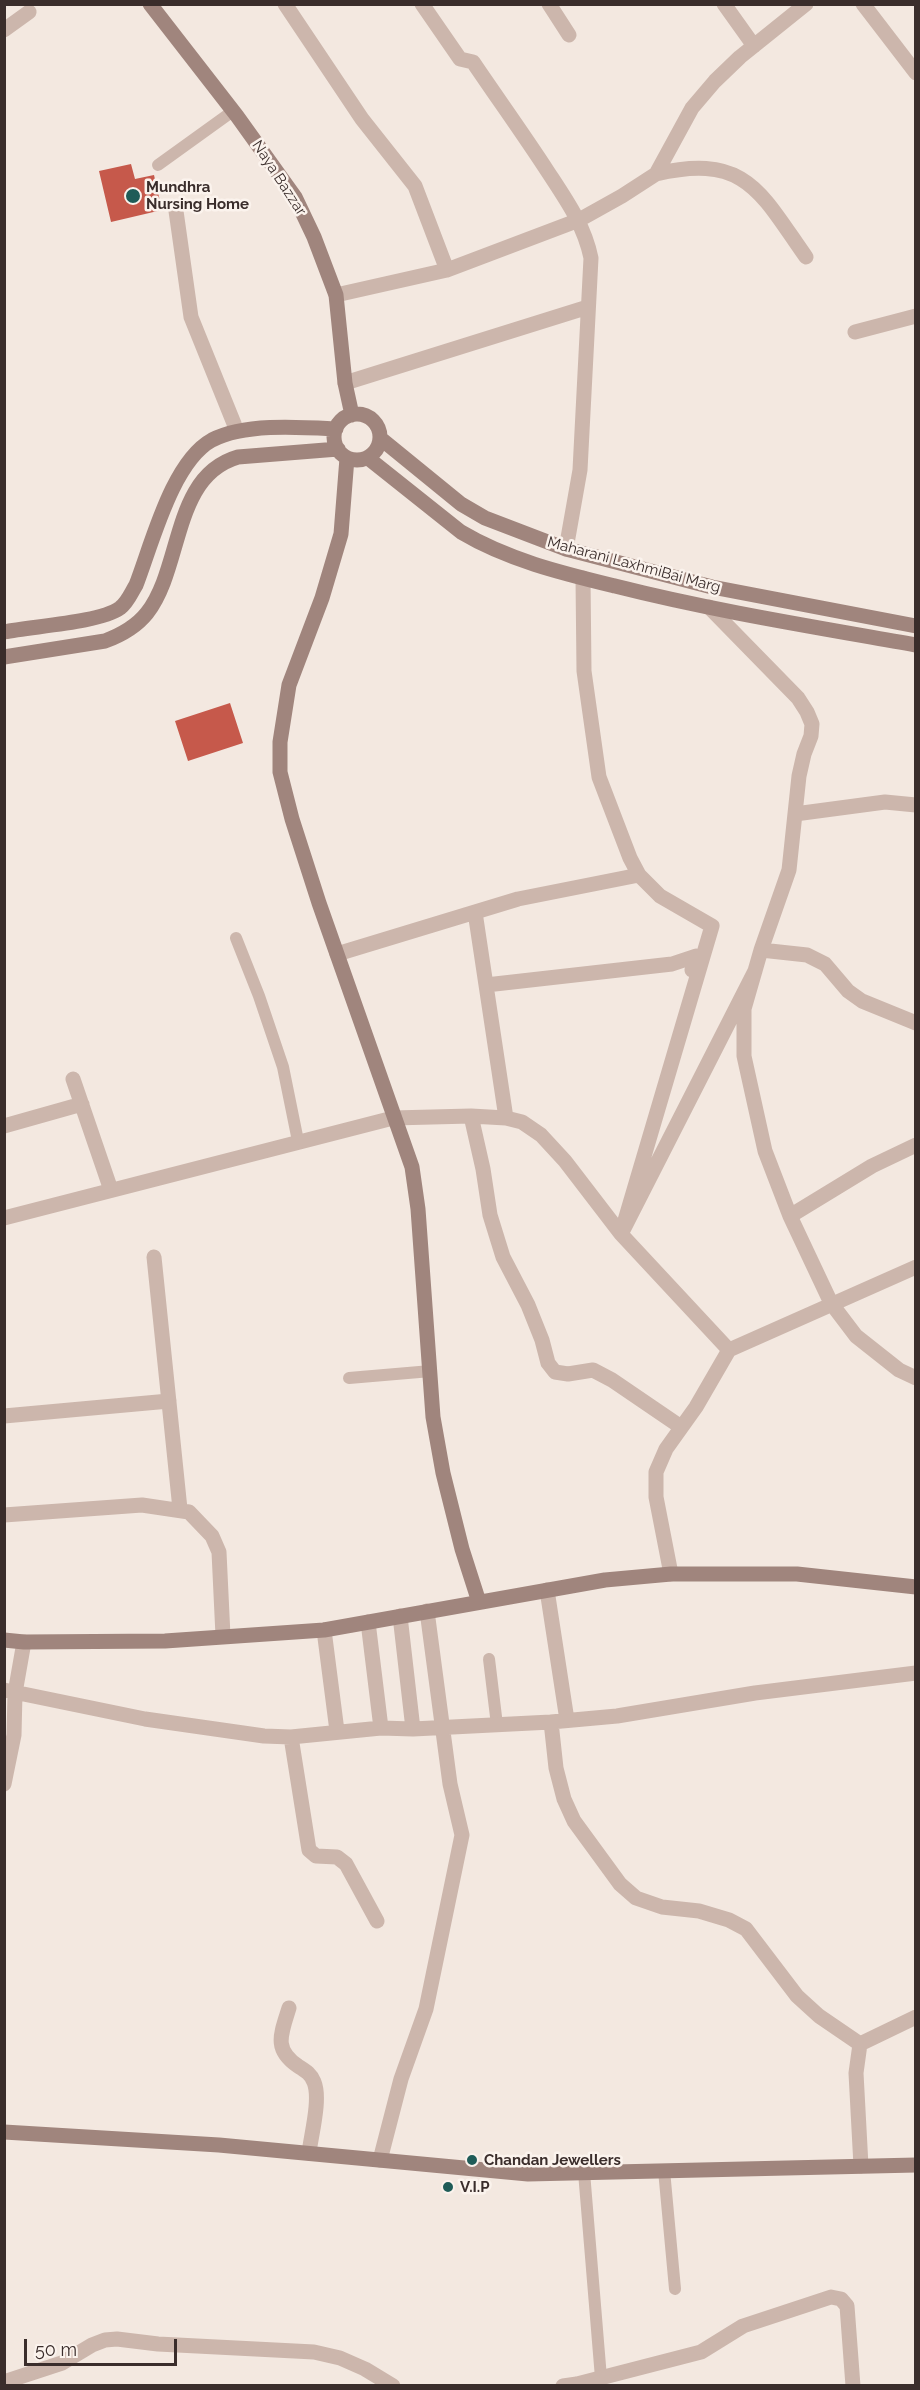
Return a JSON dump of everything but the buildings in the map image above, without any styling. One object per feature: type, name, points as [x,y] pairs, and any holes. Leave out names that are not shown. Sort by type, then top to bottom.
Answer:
[{"type":"street","name":"Naya Bazzar","points":[[150,4],[233,111],[295,197],[314,237],[336,295],[345,383],[352,415]]},
{"type":"street","points":[[285,4],[362,119],[415,186],[447,270]]},
{"type":"street","points":[[422,4],[460,59],[472,62],[528,141],[579,220],[586,238],[591,258],[580,470],[566,549]]},
{"type":"street","points":[[549,4],[569,34]]},
{"type":"street","points":[[724,4],[754,46]]},
{"type":"street","points":[[656,174],[692,108],[714,81],[806,4]]},
{"type":"street","points":[[863,4],[915,73]]},
{"type":"street","points":[[4,30],[29,12]]},
{"type":"street","points":[[336,295],[447,270],[579,220],[656,174],[686,167],[712,168],[732,174],[753,186],[806,257]]},
{"type":"street","points":[[176,211],[191,317],[237,431]]},
{"type":"street","points":[[345,383],[588,307]]},
{"type":"street","points":[[855,332],[915,316]]},
{"type":"street","points":[[4,657],[105,640],[134,626],[146,614],[161,589],[186,512],[198,488],[215,468],[225,461],[238,457],[343,454],[361,460],[368,458],[377,450],[380,431],[372,419],[359,414],[352,415],[339,423],[336,429],[335,443],[343,454],[340,534],[322,598],[289,685],[280,742],[280,772],[292,819],[337,954],[393,1118],[405,1144],[415,1188],[433,1418],[443,1473],[462,1549],[479,1602]]},
{"type":"street","points":[[4,632],[94,619],[118,609],[128,600],[177,479],[191,458],[213,440],[237,431],[294,427],[336,429]]},
{"type":"street","name":"Maharani LaxhmiBai Marg","points":[[380,438],[461,504],[485,518],[566,549],[712,586],[915,626]]},
{"type":"street","points":[[368,458],[447,522],[475,540],[539,567],[709,607],[915,645]]},
{"type":"street","points":[[583,578],[584,671],[599,777],[630,858],[639,875],[660,896],[712,926],[621,1234]]},
{"type":"street","points":[[709,607],[798,698],[812,724],[811,736],[801,765],[789,870],[761,950],[744,1009],[744,1056],[765,1151],[790,1216],[831,1304],[856,1336],[899,1370],[915,1378]]},
{"type":"street","points":[[795,814],[885,802],[915,805]]},
{"type":"street","points":[[337,954],[518,899],[639,875]]},
{"type":"street","points":[[475,912],[506,1118]]},
{"type":"street","points":[[761,950],[807,955],[825,964],[848,991],[862,1001],[915,1023]]},
{"type":"street","points":[[486,985],[672,964],[696,956],[621,1234]]},
{"type":"street","points":[[621,1234],[755,971]]},
{"type":"street","points":[[73,1079],[111,1190]]},
{"type":"street","points":[[4,1126],[82,1104]]},
{"type":"street","points":[[4,1218],[393,1118],[471,1116],[506,1118],[522,1122],[541,1135],[565,1161],[621,1234],[729,1350]]},
{"type":"street","points":[[471,1116],[490,1215],[502,1257],[528,1305],[542,1340],[548,1363],[555,1372],[568,1374],[581,1370],[593,1370],[612,1380],[681,1427]]},
{"type":"street","points":[[790,1216],[872,1166],[915,1145]]},
{"type":"street","points":[[154,1257],[180,1509]]},
{"type":"street","points":[[671,1574],[656,1497],[656,1472],[666,1449],[696,1407],[729,1350],[915,1267]]},
{"type":"street","points":[[4,1416],[169,1401]]},
{"type":"street","points":[[4,1515],[142,1505],[189,1512],[212,1536],[219,1552],[223,1636]]},
{"type":"street","points":[[4,1640],[24,1642],[165,1641],[324,1630],[605,1580],[671,1574],[797,1574],[915,1587]]},
{"type":"street","points":[[547,1590],[567,1720]]},
{"type":"street","points":[[380,2160],[400,2079],[426,2009],[462,1835],[450,1784],[427,1611]]},
{"type":"street","points":[[400,1616],[413,1729]]},
{"type":"street","points":[[368,1622],[381,1728]]},
{"type":"street","points":[[324,1630],[337,1731]]},
{"type":"street","points":[[4,1784],[14,1735],[10,1691],[24,1642]]},
{"type":"street","points":[[10,1691],[145,1719],[264,1736],[291,1737],[381,1728],[413,1729],[496,1725],[617,1716],[755,1693],[915,1673]]},
{"type":"street","points":[[551,1722],[556,1768],[564,1799],[574,1821],[620,1884],[636,1898],[662,1906],[699,1911],[729,1920],[746,1929],[797,1996],[828,2023],[860,2044]]},
{"type":"street","points":[[291,1737],[309,1850],[316,1856],[337,1857],[346,1864],[377,1921]]},
{"type":"street","points":[[289,2008],[280,2036],[282,2051],[287,2058],[310,2074],[315,2085],[316,2098],[309,2153]]},
{"type":"street","points":[[860,2044],[915,2017]]},
{"type":"street","points":[[860,2044],[856,2073],[861,2166]]},
{"type":"street","points":[[4,2132],[219,2145],[528,2174],[915,2165]]},
{"type":"street","points":[[563,2385],[601,2378],[701,2352],[743,2326],[831,2297],[841,2299],[847,2306],[854,2385]]},
{"type":"street","points":[[4,2382],[62,2362],[105,2340],[117,2340],[314,2352],[340,2358],[393,2385]]},
{"type":"lane","points":[[158,165],[233,111]]},
{"type":"lane","points":[[236,938],[283,1067],[298,1141]]},
{"type":"lane","points":[[350,1378],[431,1371]]},
{"type":"lane","points":[[489,1659],[496,1725]]},
{"type":"lane","points":[[664,2170],[675,2289]]},
{"type":"lane","points":[[584,2172],[601,2378]]},
{"type":"place","name":"Mundhra Nursing Home","points":[[133,196]]},
{"type":"place","name":"Chandan Jewellers","points":[[472,2160]]},
{"type":"place","name":"V.I.P","points":[[448,2187]]}]
